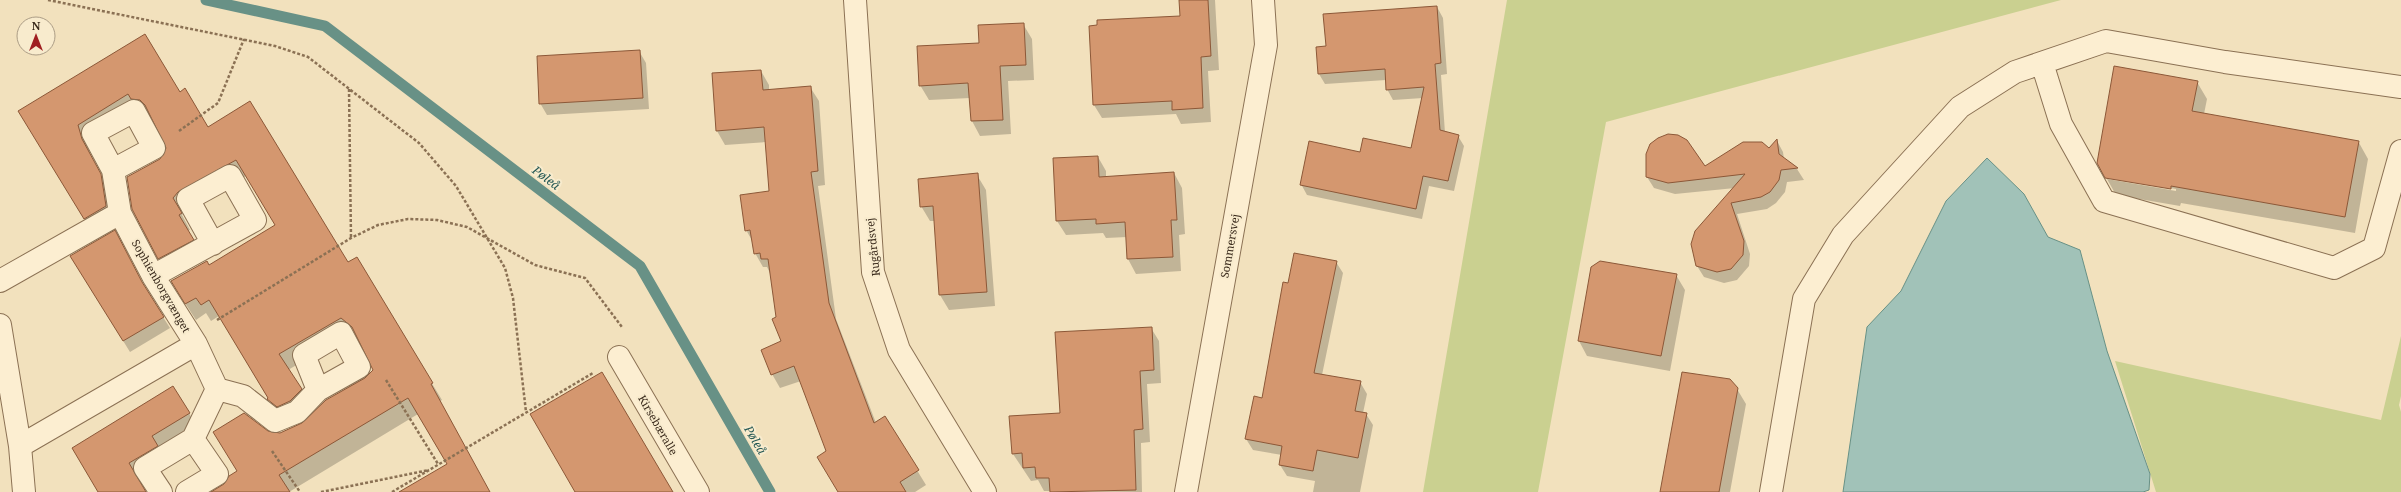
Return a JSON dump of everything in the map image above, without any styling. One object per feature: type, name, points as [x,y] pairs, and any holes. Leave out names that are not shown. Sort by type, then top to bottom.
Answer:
[{"type":"street","name":"Rugårdsvej","points":[[855,0],[873,272],[899,350],[985,492]]},
{"type":"street","name":"Sommersvej","points":[[1186,492],[1266,45],[1263,0]]},
{"type":"street","points":[[1771,492],[1804,299],[1843,235],[1960,107],[2015,72],[2106,41],[2226,62],[2401,86]]},
{"type":"street","points":[[2042,63],[2061,124],[2104,201],[2334,268],[2374,248],[2401,151]]},
{"type":"street","name":"Sophienborgvænget","points":[[20,446],[196,344],[153,276],[120,213],[113,170],[93,133],[134,111],[154,148]]},
{"type":"street","points":[[113,170],[154,148]]},
{"type":"street","points":[[0,281],[120,213]]},
{"type":"street","points":[[153,276],[213,244]]},
{"type":"street","points":[[0,325],[20,446],[24,492]]},
{"type":"street","points":[[196,344],[217,389],[243,396],[276,421],[298,412],[318,390],[359,367],[341,333],[304,355],[318,390]]},
{"type":"street","name":"Kirsebæralle","points":[[619,357],[698,492]]},
{"type":"street","points":[[162,492],[145,468],[193,439],[217,389]]},
{"type":"street","points":[[187,492],[217,474],[193,439]]},
{"type":"path","points":[[48,0],[244,39],[275,46],[308,57],[419,143],[456,186],[488,237],[505,268],[513,298],[526,412]]},
{"type":"path","points":[[154,148],[218,103],[244,39]]},
{"type":"path","points":[[349,88],[351,238]]},
{"type":"path","points":[[196,344],[212,324],[351,238],[378,226],[408,219],[437,220],[467,227],[488,237],[535,265],[585,278],[627,334],[619,357],[392,492]]},
{"type":"path","points":[[359,367],[384,377],[438,464]]},
{"type":"path","points":[[276,421],[268,444],[300,492]]},
{"type":"path","points":[[321,492],[431,469]]},
{"type":"green space","points":[[1507,0],[2061,0],[1606,122],[1538,492],[1423,492]]},
{"type":"green space","points":[[2401,336],[2401,396],[2399,405],[2401,412],[2401,492],[2156,492],[2115,361],[2381,420]]},
{"type":"water","points":[[1987,158],[2024,194],[2048,237],[2080,250],[2107,351],[2150,474],[2149,490],[2143,492],[1843,492],[1867,327],[1901,291],[1946,201]]},
{"type":"building","points":[[1179,0],[1208,0],[1211,56],[1201,57],[1203,108],[1172,110],[1172,101],[1093,105],[1089,26],[1097,25],[1097,20],[1180,16]]},
{"type":"building","points":[[1437,6],[1441,63],[1435,64],[1440,130],[1459,135],[1448,181],[1423,176],[1416,209],[1300,185],[1309,141],[1360,152],[1363,138],[1411,148],[1424,87],[1386,90],[1385,69],[1318,74],[1316,47],[1326,46],[1323,14]]},
{"type":"building","points":[[1024,23],[1026,65],[1000,66],[1003,120],[971,121],[968,83],[919,86],[917,46],[979,43],[978,25]]},
{"type":"building","points":[[145,34],[180,92],[185,88],[208,127],[250,101],[348,262],[357,257],[433,383],[431,384],[490,492],[399,492],[447,464],[408,398],[279,475],[290,492],[211,492],[224,484],[229,476],[237,471],[213,432],[244,413],[268,431],[280,433],[302,423],[326,400],[365,378],[373,370],[352,327],[341,318],[279,354],[302,389],[290,401],[277,407],[267,399],[268,398],[209,300],[201,305],[196,298],[185,304],[171,281],[207,261],[209,265],[275,225],[236,160],[178,192],[173,198],[182,213],[179,215],[194,240],[158,259],[132,209],[127,177],[160,159],[166,148],[145,105],[140,100],[131,99],[128,94],[78,125],[82,139],[101,174],[106,206],[84,219],[18,111]]},
{"type":"building","points":[[640,50],[643,98],[539,104],[537,56]]},
{"type":"building","points":[[2114,66],[2198,81],[2192,111],[2359,141],[2345,217],[2171,186],[2171,189],[2105,178],[2097,163]]},
{"type":"building","points":[[761,70],[763,90],[811,86],[818,171],[811,172],[829,303],[874,423],[885,416],[919,470],[900,482],[906,492],[838,492],[817,457],[826,451],[794,366],[771,375],[761,350],[781,341],[772,319],[776,317],[768,259],[761,259],[760,253],[754,254],[750,230],[745,231],[740,195],[769,191],[764,127],[716,131],[712,73]]},
{"type":"building","points":[[1668,134],[1678,135],[1687,140],[1705,166],[1743,142],[1762,142],[1769,148],[1777,139],[1779,154],[1798,168],[1781,170],[1779,180],[1770,192],[1761,197],[1731,203],[1744,241],[1743,255],[1731,269],[1717,272],[1696,266],[1691,244],[1695,231],[1745,174],[1668,183],[1646,177],[1646,154],[1650,144],[1658,138]]},
{"type":"building","points":[[1098,156],[1099,177],[1174,172],[1177,220],[1171,220],[1173,257],[1127,259],[1125,222],[1096,224],[1096,219],[1056,221],[1053,158]]},
{"type":"building","points":[[978,173],[987,292],[939,295],[933,206],[920,207],[918,179]]},
{"type":"building","points":[[115,230],[142,282],[164,317],[123,341],[70,256]]},
{"type":"building","points":[[1294,253],[1337,261],[1314,373],[1361,381],[1355,411],[1367,413],[1358,458],[1317,450],[1313,471],[1279,465],[1282,446],[1245,439],[1254,396],[1262,398],[1283,282],[1288,283]]},
{"type":"building","points":[[1600,261],[1677,274],[1661,356],[1578,341],[1591,267]]},
{"type":"building","points":[[1152,327],[1154,370],[1140,371],[1143,429],[1134,430],[1136,490],[1050,492],[1049,478],[1036,478],[1035,467],[1023,468],[1022,453],[1012,454],[1009,416],[1060,413],[1055,332]]},
{"type":"building","points":[[602,372],[673,492],[575,492],[530,414]]},
{"type":"building","points":[[1682,372],[1730,379],[1738,388],[1719,492],[1660,492]]},
{"type":"building","points":[[173,386],[190,413],[152,436],[158,446],[129,463],[146,492],[98,492],[72,448]]},
{"type":"waterway","name":"Pøleå","points":[[206,0],[325,26],[640,266],[770,492]]}]
